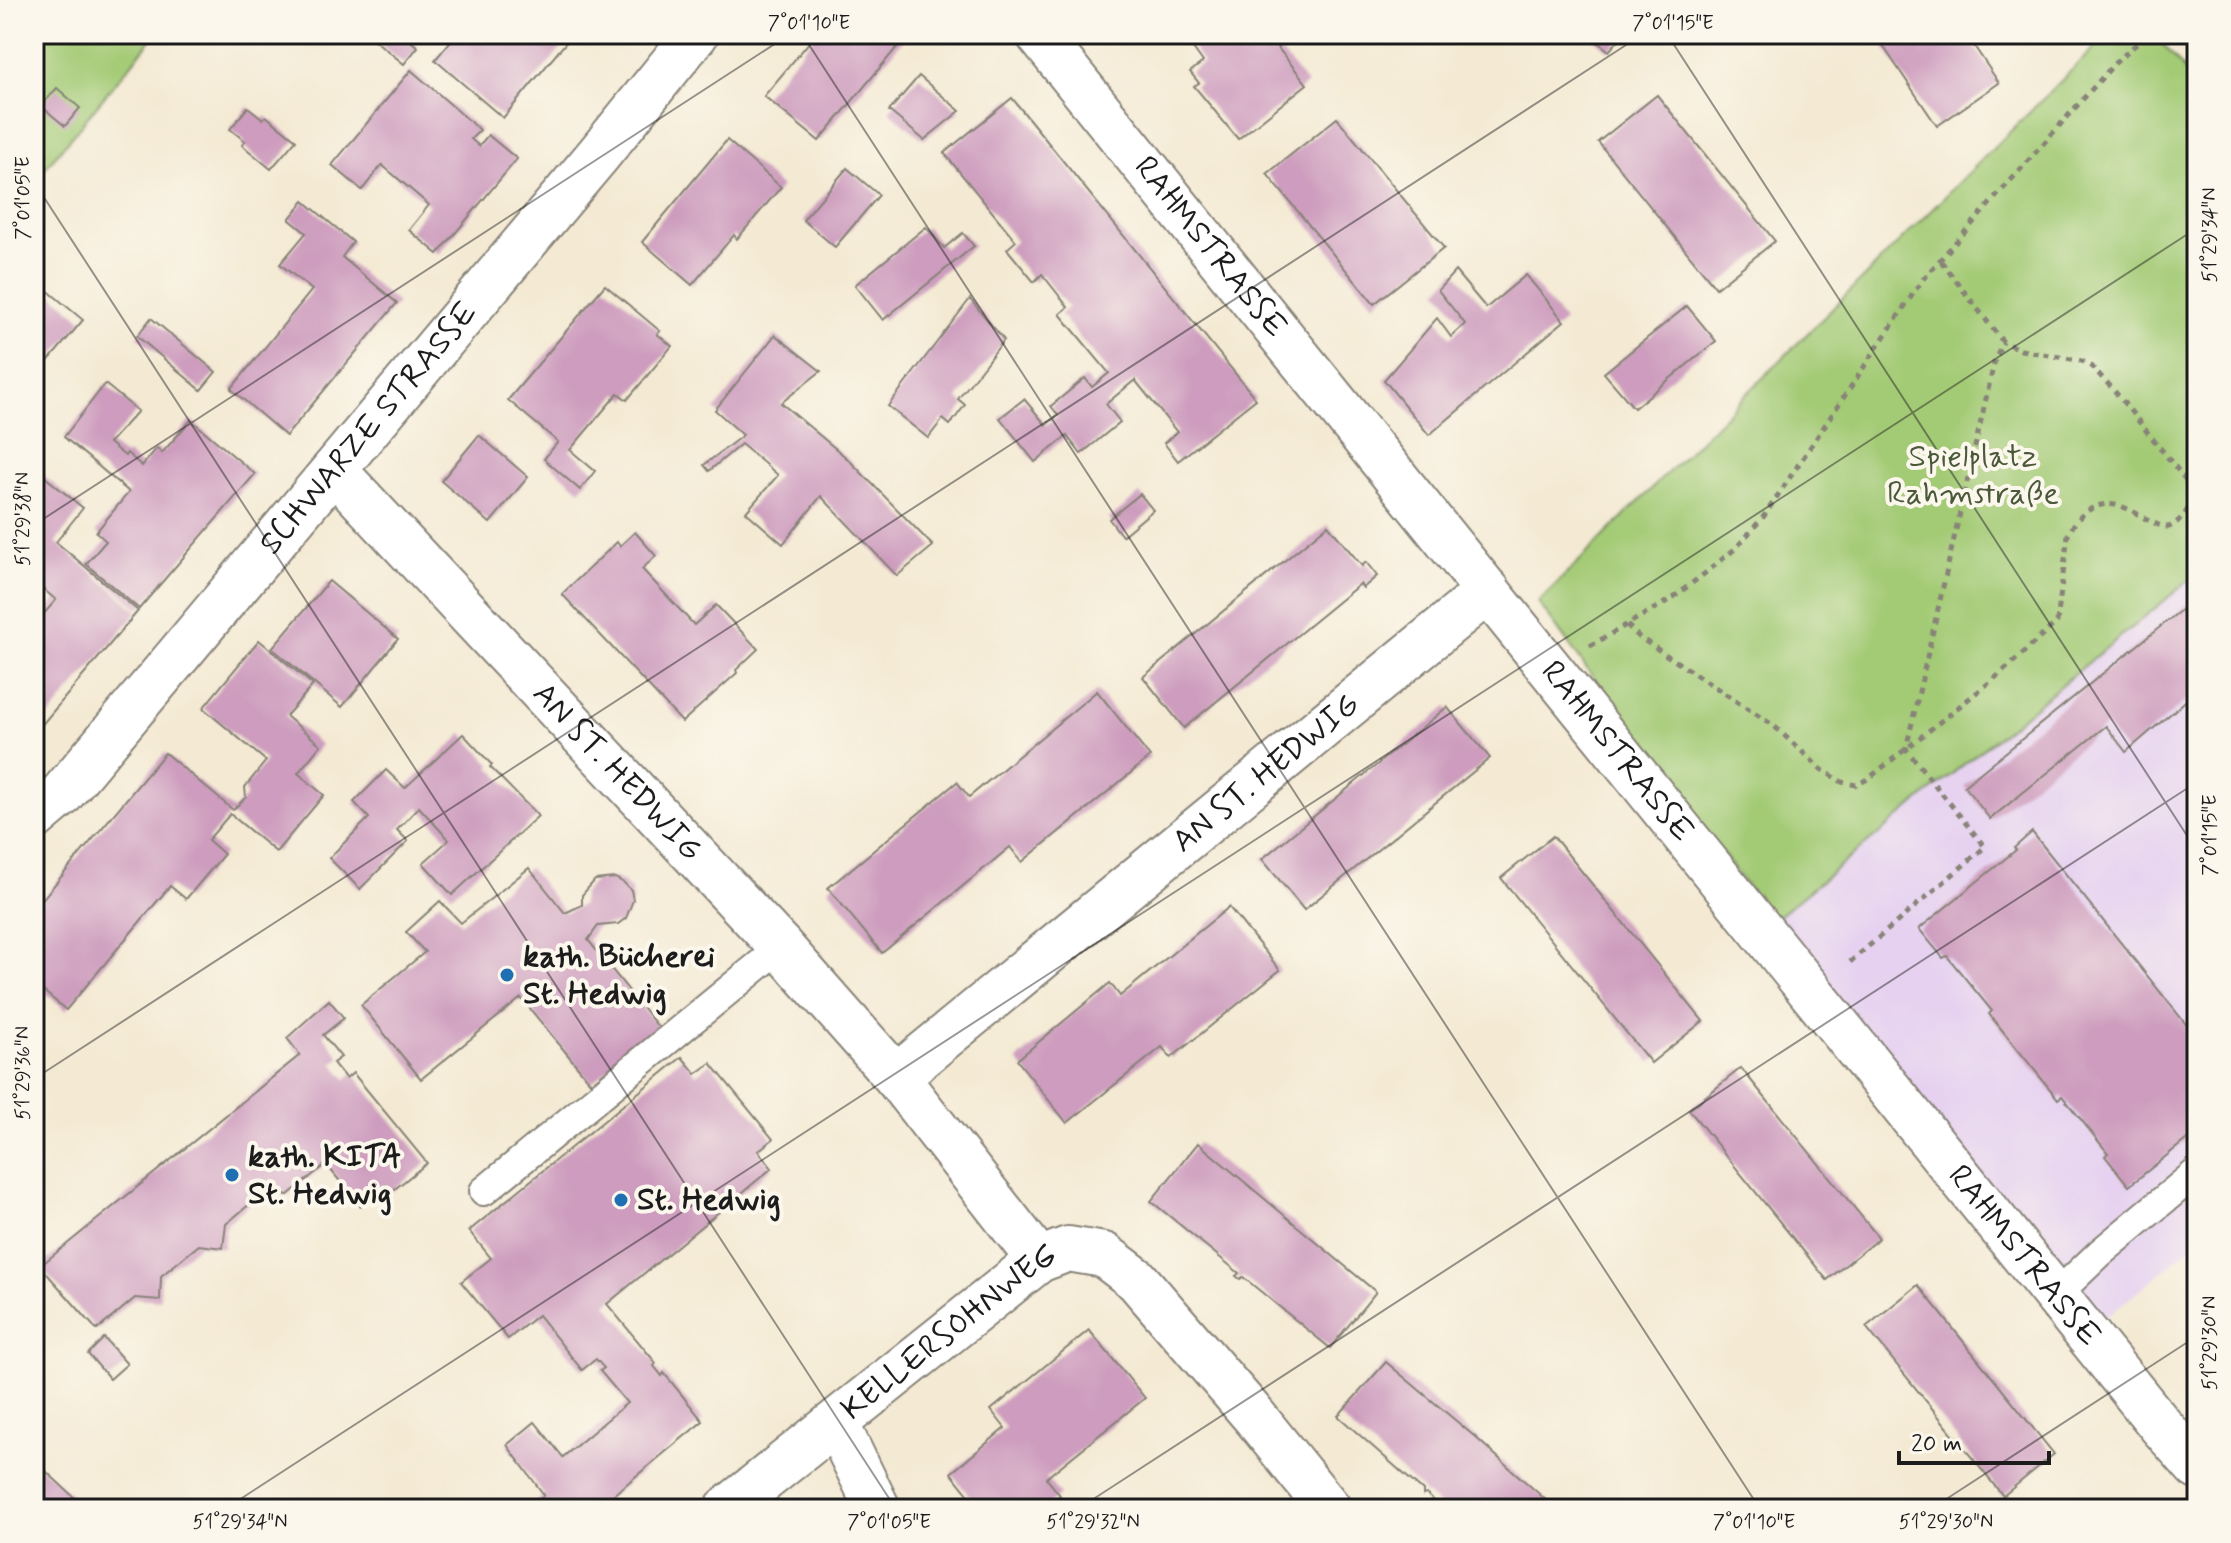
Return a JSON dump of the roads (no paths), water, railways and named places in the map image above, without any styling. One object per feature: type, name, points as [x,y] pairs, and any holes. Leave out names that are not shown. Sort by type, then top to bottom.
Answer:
[{"type":"street","name":"SCHWARZE STRASSE","points":[[34,818],[60,796],[599,154],[696,34]]},
{"type":"street","name":"RAHMSTRASSE","points":[[1038,34],[2055,1296],[2197,1467]]},
{"type":"street","name":"AN ST. HEDWIG","points":[[334,470],[781,947],[896,1077],[1039,1260]]},
{"type":"street","name":"AN ST. HEDWIG","points":[[896,1077],[1488,591]]},
{"type":"street","name":"KELLERSOHNWEG","points":[[727,1509],[1039,1260],[1068,1249],[1104,1255],[1137,1280],[1329,1509]]},
{"type":"street","points":[[836,1423],[878,1509]]},
{"type":"lane","points":[[484,1191],[781,947]]},
{"type":"lane","points":[[2055,1296],[2100,1253],[2197,1172]]},
{"type":"place","name":"kath. Bücherei St. Hedwig","points":[[507,975]]},
{"type":"place","name":"kath. KITA St. Hedwig","points":[[232,1175]]},
{"type":"place","name":"St. Hedwig","points":[[621,1200]]},
{"type":"park label","name":"Spielplatz Rahmstraße","points":[[1973,476]]}]
